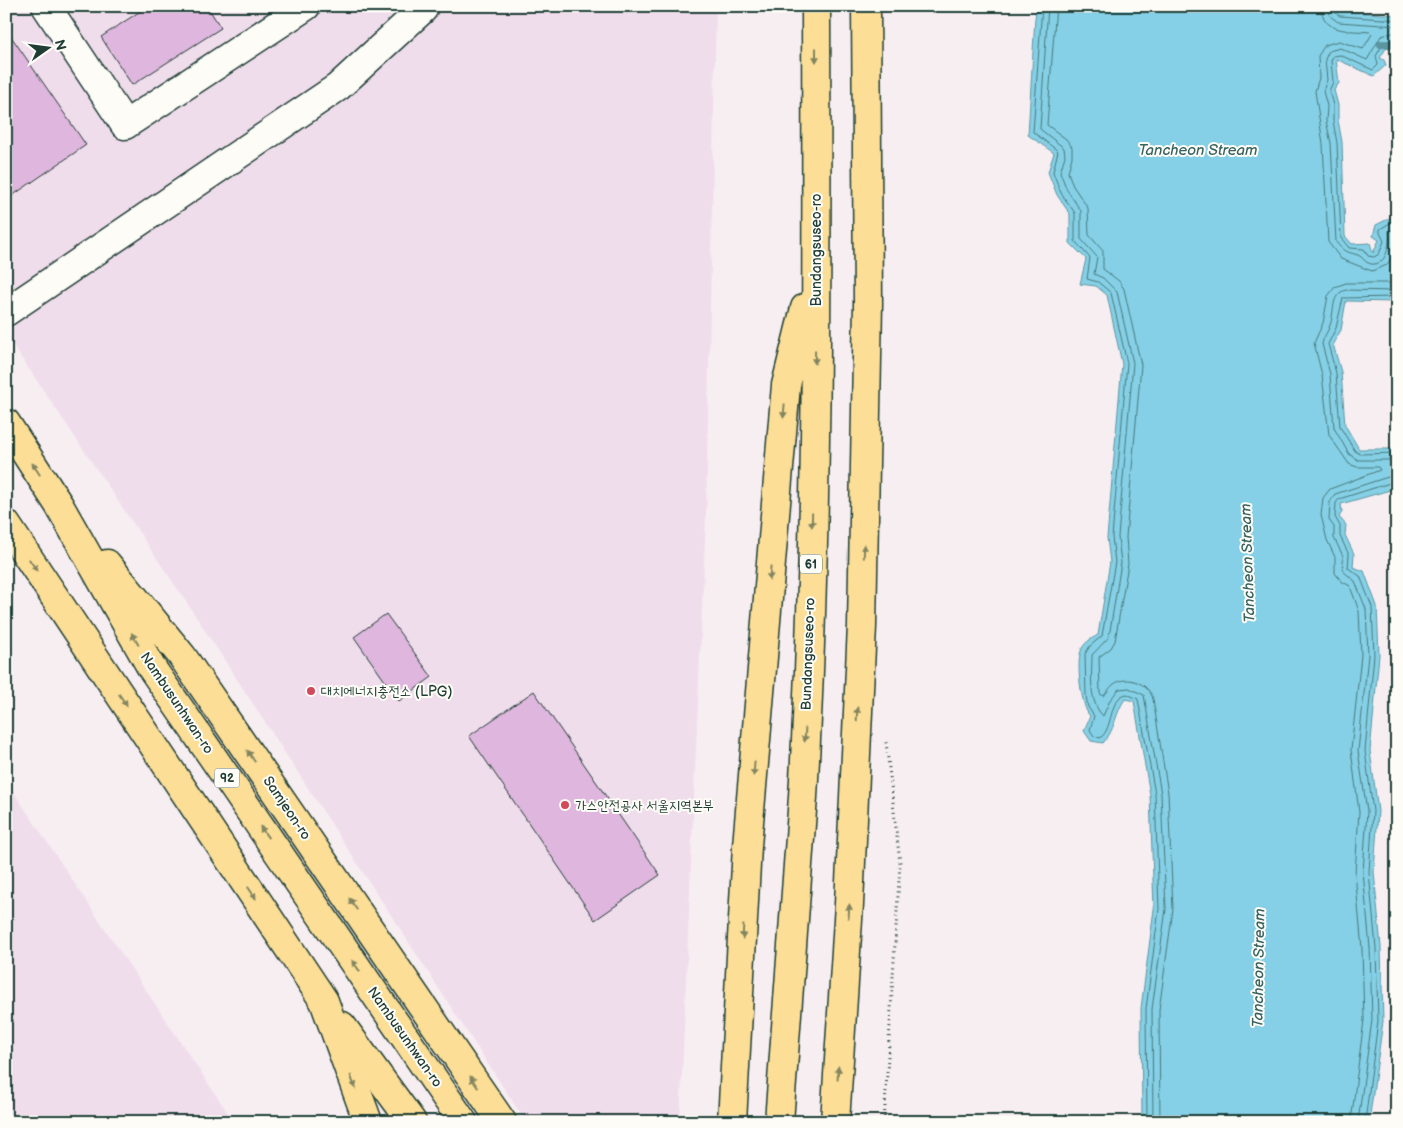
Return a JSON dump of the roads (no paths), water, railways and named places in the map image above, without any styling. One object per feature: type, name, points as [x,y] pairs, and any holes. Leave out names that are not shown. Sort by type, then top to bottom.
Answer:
[{"type":"main road","name":"Bundangsuseo-ro","points":[[779,1122],[802,807],[807,702],[817,261],[816,6]]},
{"type":"main road","points":[[835,1122],[849,904],[862,626],[868,303],[866,6]]},
{"type":"main road","points":[[732,1122],[747,846],[786,386],[817,261]]},
{"type":"main road","name":"Nambusunhwan-ro","points":[[6,423],[59,505],[151,667],[464,1122]]},
{"type":"main road","name":"Samjeon-ro","points":[[59,505],[182,656],[502,1122]]},
{"type":"main road","points":[[6,524],[324,1001],[412,1122]]},
{"type":"main road","points":[[324,1001],[368,1122]]},
{"type":"lane","points":[[46,6],[125,125],[306,6]]},
{"type":"lane","points":[[6,312],[338,86],[423,9],[423,6]]},
{"type":"water","name":"Tancheon Stream","points":[[1037,6],[1339,6],[1341,11],[1397,15],[1397,43],[1388,45],[1380,58],[1384,60],[1386,65],[1374,76],[1336,59],[1339,83],[1334,90],[1338,105],[1338,120],[1342,142],[1345,236],[1352,244],[1370,243],[1373,253],[1379,240],[1373,236],[1376,225],[1390,218],[1397,218],[1397,302],[1346,301],[1341,330],[1333,344],[1341,372],[1345,425],[1359,449],[1397,449],[1397,488],[1341,504],[1342,512],[1339,517],[1346,525],[1345,535],[1354,554],[1353,567],[1364,571],[1377,606],[1379,655],[1370,751],[1378,811],[1374,872],[1381,947],[1383,1021],[1369,1122],[1142,1122],[1141,1008],[1154,909],[1150,795],[1134,701],[1125,699],[1110,733],[1103,743],[1091,741],[1084,731],[1090,716],[1084,704],[1079,674],[1082,648],[1098,635],[1110,562],[1107,538],[1122,364],[1107,295],[1096,286],[1080,284],[1086,259],[1070,243],[1070,214],[1057,195],[1048,172],[1054,153],[1028,135]]},
{"type":"waterway","points":[[1381,44],[1397,45]]},
{"type":"place","name":"대치에너지충전소 (LPG)","points":[[311,691]]},
{"type":"place","name":"가스안전공사 서울지역본부","points":[[565,805]]}]
